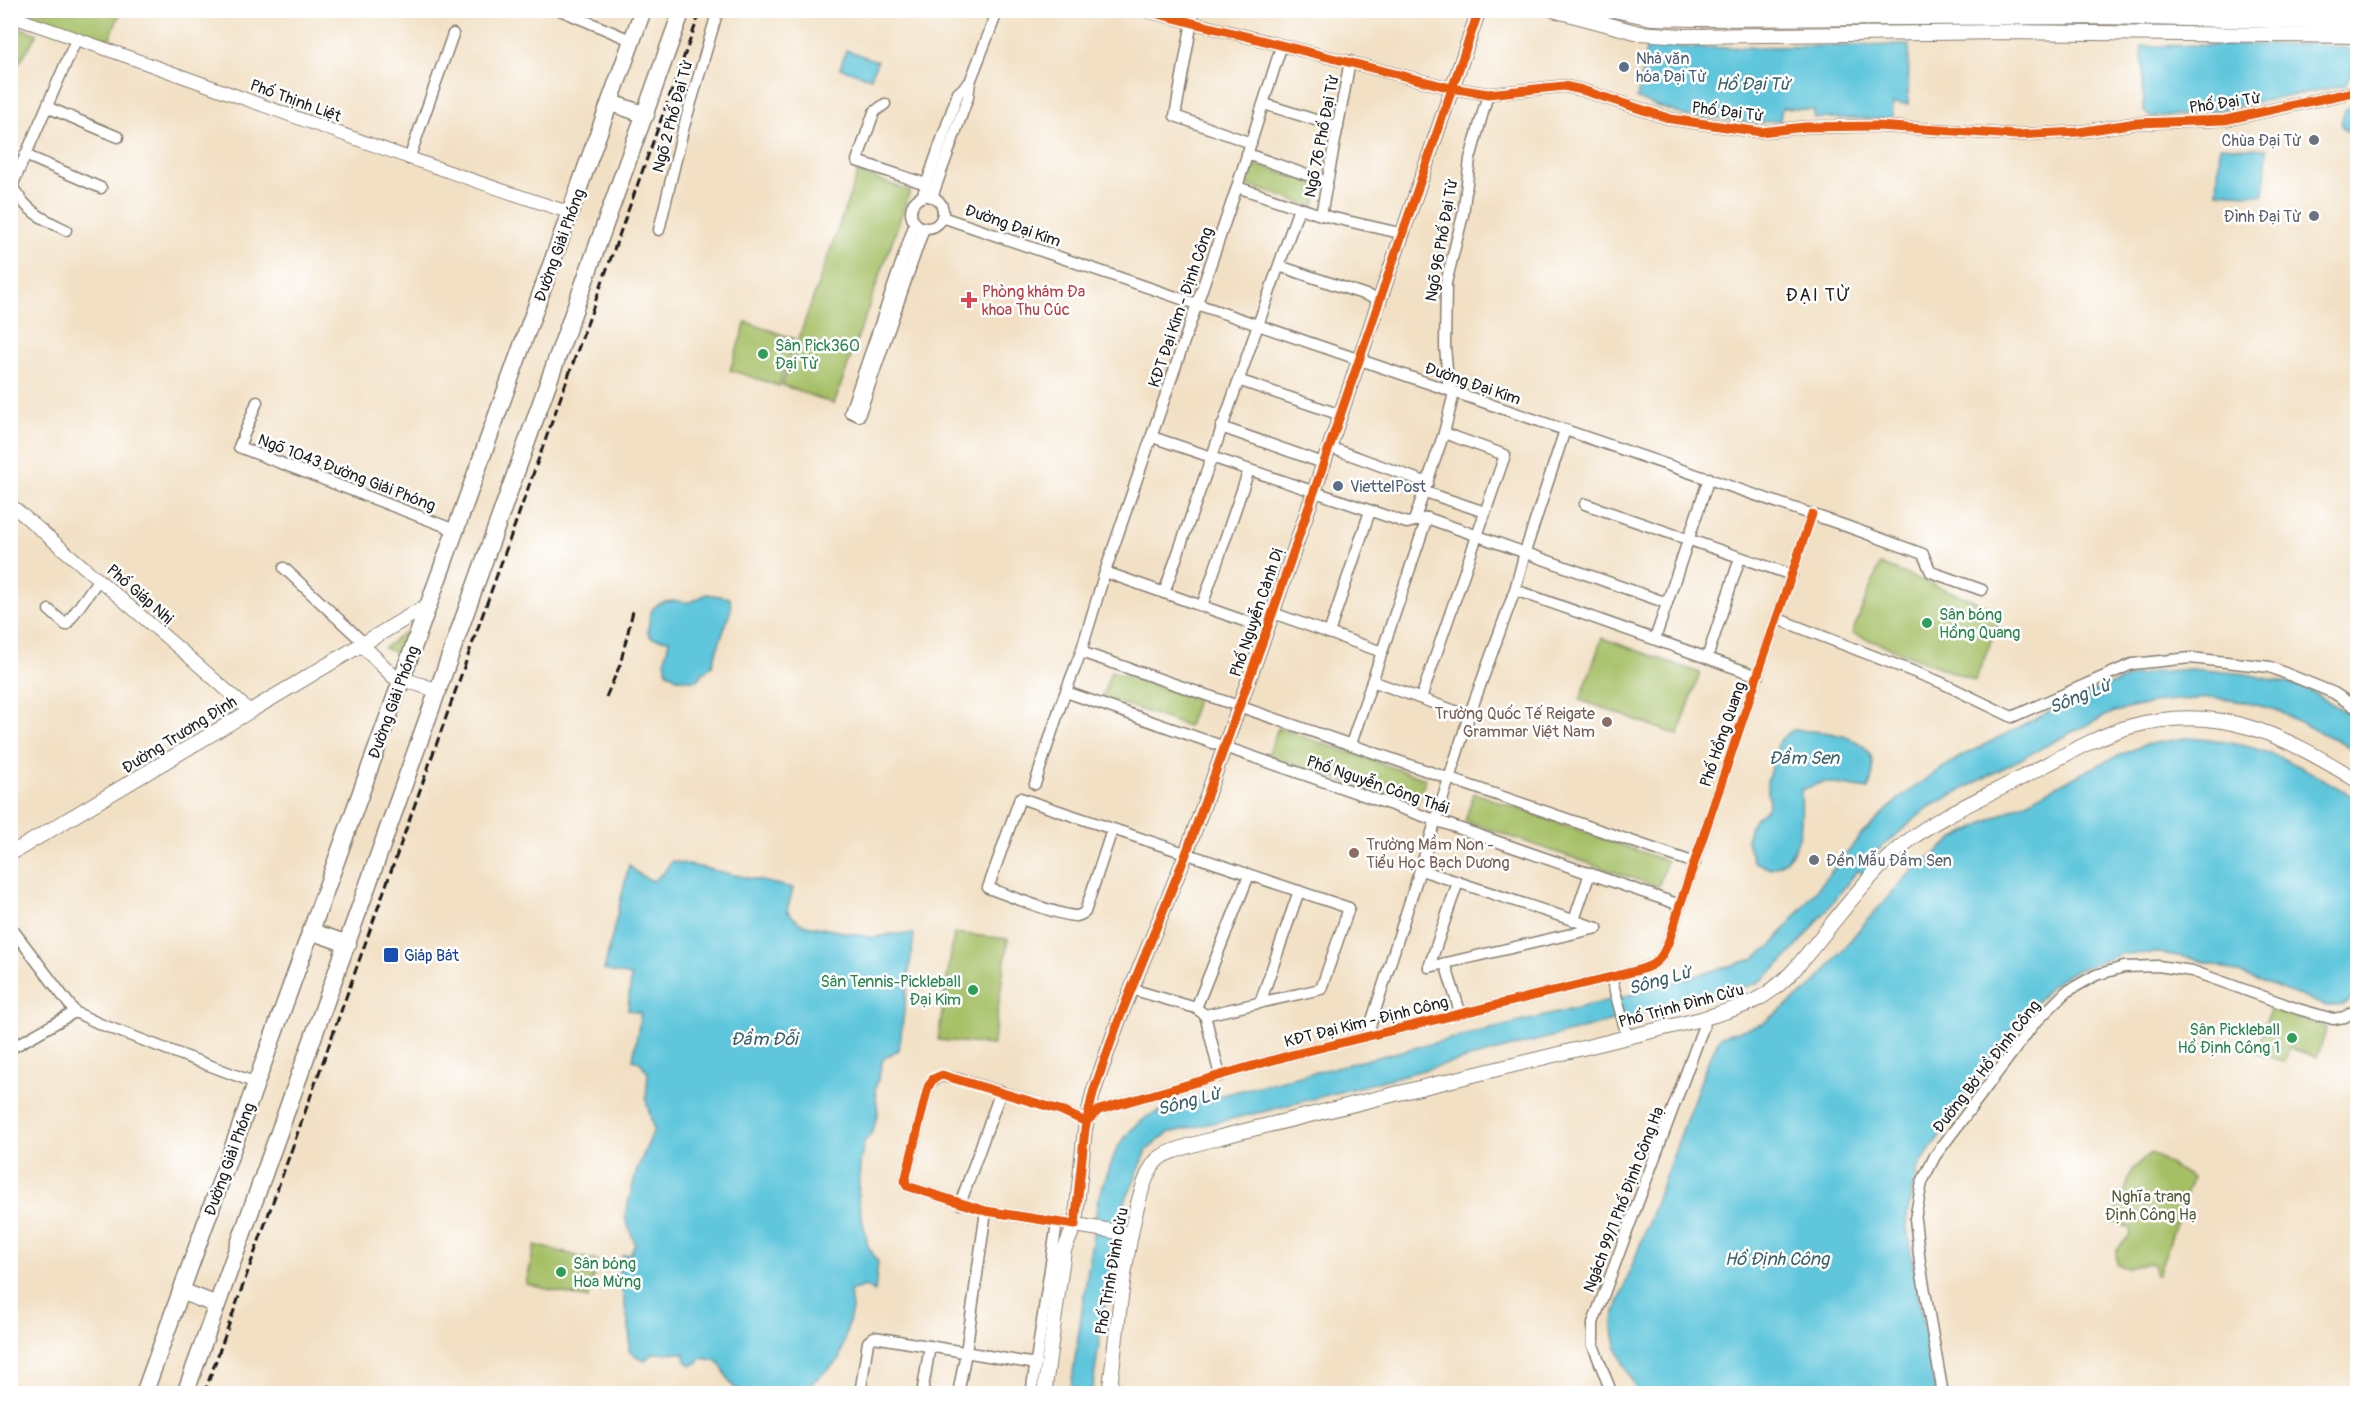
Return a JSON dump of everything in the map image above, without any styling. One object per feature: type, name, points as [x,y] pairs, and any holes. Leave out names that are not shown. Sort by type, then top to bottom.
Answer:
[{"type":"main road","name":"Đường Giải Phóng","points":[[144,1394],[643,10]]},
{"type":"main road","points":[[185,1394],[682,10]]},
{"type":"main road","name":"Phố Nguyễn Cảnh Dị","points":[[1044,1394],[1064,1250],[1081,1226],[1086,1122],[1093,1092],[1131,989],[1186,854],[1273,613],[1479,10]]},
{"type":"main road","points":[[1553,10],[1639,33],[1683,36],[2100,33],[2358,36]]},
{"type":"main road","points":[[1614,10],[1651,18],[1698,19],[2100,17],[2358,23]]},
{"type":"main road","points":[[611,103],[646,115]]},
{"type":"main road","name":"Đường Trương Định","points":[[10,854],[428,605]]},
{"type":"main road","points":[[364,643],[367,650],[393,676],[439,691]]},
{"type":"main road","name":"Phố Trịnh Đình Cửu","points":[[1109,1394],[1126,1233],[1151,1167],[1162,1156],[1232,1134],[1625,1031],[1707,1017],[1759,1000],[1782,984],[1878,869],[1907,842],[1952,814],[2116,731],[2169,719],[2197,719],[2249,726],[2299,745],[2358,781]]},
{"type":"main road","points":[[310,931],[348,944]]},
{"type":"main road","points":[[1081,1226],[1126,1233]]},
{"type":"main road","points":[[182,1288],[219,1301]]},
{"type":"street","points":[[561,10],[633,41]]},
{"type":"street","name":"Ngõ 2 Phố Đại Từ","points":[[659,230],[683,130],[718,10]]},
{"type":"street","points":[[927,197],[940,203],[942,217],[937,225],[920,226],[912,219],[911,208],[913,203],[927,197],[968,97],[971,79],[998,10]]},
{"type":"street","name":"Phố Đại Từ","points":[[1142,10],[1281,47],[1451,88],[1488,94],[1564,86],[1671,119],[1761,132],[1805,127],[1877,126],[2016,135],[2079,132],[2136,123],[2225,120],[2358,91]]},
{"type":"street","points":[[1194,10],[1175,116],[1251,143]]},
{"type":"street","name":"Phố Thịnh Liệt","points":[[10,16],[141,61],[409,159],[571,213]]},
{"type":"street","points":[[2100,17],[2100,33]]},
{"type":"street","points":[[409,159],[453,34]]},
{"type":"street","points":[[66,230],[34,215],[18,198],[12,186],[76,40]]},
{"type":"street","name":"KĐT Đại Kim - Định Công","points":[[1035,784],[1081,652],[1104,572],[1237,187],[1281,47]]},
{"type":"street","name":"Ngõ 76 Phố Đại Từ","points":[[1321,215],[1350,62]]},
{"type":"street","points":[[927,197],[926,184],[958,93],[971,79]]},
{"type":"street","name":"Ngõ 96 Phố Đại Từ","points":[[1454,393],[1448,381],[1445,346],[1446,283],[1463,215],[1470,159],[1488,94]]},
{"type":"street","points":[[885,104],[874,112],[857,161],[926,184]]},
{"type":"street","points":[[1264,104],[1338,127]]},
{"type":"street","points":[[47,107],[118,137]]},
{"type":"street","points":[[1247,154],[1327,182]]},
{"type":"street","points":[[25,155],[101,188]]},
{"type":"street","points":[[1237,187],[1321,215],[1404,234]]},
{"type":"street","points":[[1164,593],[1299,208]]},
{"type":"street","name":"Đường Đại Kim","points":[[942,217],[1812,514],[1923,554],[1931,572],[1983,590]]},
{"type":"street","points":[[854,414],[920,226]]},
{"type":"street","points":[[1279,266],[1381,300]]},
{"type":"street","points":[[1238,380],[1341,415]]},
{"type":"street","points":[[1414,521],[1444,433],[1454,393]]},
{"type":"street","name":"Ngõ 1043 Đường Giải Phóng","points":[[257,402],[239,447],[455,530]]},
{"type":"street","points":[[1221,427],[1323,463]]},
{"type":"street","name":"KĐT Đại Kim - Định Công","points":[[1367,1036],[1438,820],[1469,716],[1515,590],[1565,430]]},
{"type":"street","points":[[1421,698],[1505,455],[1444,433]]},
{"type":"street","points":[[1152,437],[1407,523],[1427,518],[1667,603]]},
{"type":"street","points":[[1329,447],[1485,512]]},
{"type":"street","points":[[1202,606],[1249,470]]},
{"type":"street","points":[[1655,639],[1709,478]]},
{"type":"street","name":"Phố Giáp Nhị","points":[[10,504],[249,710]]},
{"type":"street","points":[[1585,504],[1792,575]]},
{"type":"street","points":[[1329,633],[1370,511]]},
{"type":"street","name":"Phố Hồng Quang","points":[[1657,961],[1663,954],[1695,863],[1812,514]]},
{"type":"street","points":[[1351,744],[1427,518]]},
{"type":"street","points":[[1707,658],[1740,558]]},
{"type":"street","points":[[284,568],[364,643]]},
{"type":"street","points":[[1104,572],[1267,629]]},
{"type":"street","points":[[49,610],[66,625],[99,579]]},
{"type":"street","points":[[1515,590],[1758,676]]},
{"type":"street","points":[[1273,613],[1382,652]]},
{"type":"street","points":[[1778,619],[1940,682],[2012,717],[2132,664],[2192,658],[2270,667],[2334,693],[2358,709]]},
{"type":"street","name":"Phố Nguyễn Công Thái","points":[[1081,652],[1695,863]]},
{"type":"street","points":[[1372,681],[1469,716]]},
{"type":"street","name":"Phố Nguyễn Công Thái","points":[[1066,692],[1680,905]]},
{"type":"street","points":[[1112,830],[1085,912],[1082,914],[1073,916],[988,888],[1020,798],[1349,908],[1321,989],[1260,1003],[1201,1011],[1131,989]]},
{"type":"street","points":[[1421,870],[1597,927],[1429,967],[1458,882]]},
{"type":"street","points":[[1574,920],[1590,873]]},
{"type":"street","points":[[1220,1076],[1201,1011],[1249,875]]},
{"type":"street","points":[[1260,1003],[1299,891]]},
{"type":"street","points":[[13,930],[75,1012],[100,1024],[256,1083]]},
{"type":"street","name":"KĐT Đại Kim - Định Công","points":[[1086,1122],[1099,1110],[1367,1036],[1611,977],[1643,968],[1657,961]]},
{"type":"street","name":"KĐT Đại Kim - Định Công","points":[[1445,963],[1460,1012]]},
{"type":"street","name":"Đường Bờ Hồ Định Công","points":[[1943,1394],[1920,1263],[1915,1219],[1922,1182],[1935,1156],[2027,1033],[2066,992],[2096,975],[2124,967],[2158,966],[2192,971],[2298,1009],[2333,1019],[2345,1017],[2358,1008]]},
{"type":"street","points":[[1611,977],[1625,1031]]},
{"type":"street","points":[[10,1049],[75,1012]]},
{"type":"street","name":"Ngách 99/1 Phố Định Công Hạ","points":[[1612,1394],[1609,1380],[1593,1345],[1593,1323],[1707,1017]]},
{"type":"street","points":[[1081,1226],[986,1211],[907,1186],[905,1181],[928,1087],[933,1079],[942,1075],[1060,1110],[1086,1122]]},
{"type":"street","points":[[960,1203],[1001,1091]]},
{"type":"street","points":[[957,1394],[966,1352],[986,1211]]},
{"type":"street","points":[[1031,1394],[1057,1222]]},
{"type":"street","points":[[860,1394],[868,1342],[874,1337],[1036,1364]]},
{"type":"street","points":[[922,1394],[930,1346]]},
{"type":"green space","points":[[27,11],[121,11],[110,38],[106,40],[72,28],[67,31],[35,21]]},
{"type":"green space","points":[[11,24],[37,34],[11,76]]},
{"type":"green space","points":[[1254,164],[1321,185],[1314,207],[1247,185]]},
{"type":"green space","points":[[858,172],[910,191],[834,404],[782,385]]},
{"type":"green space","name":"Sân Pick360 Đại Từ","points":[[746,322],[795,339],[779,386],[730,370]]},
{"type":"green space","name":"Sân bóng Hồng Quang","points":[[1880,564],[2003,612],[1975,681],[1852,633]]},
{"type":"green space","points":[[413,626],[402,655],[384,648]]},
{"type":"green space","points":[[1602,638],[1700,673],[1678,735],[1580,700]]},
{"type":"green space","points":[[1111,671],[1197,700],[1188,726],[1102,697]]},
{"type":"green space","points":[[1278,728],[1426,779],[1416,806],[1268,755]]},
{"type":"green space","points":[[1474,793],[1667,861],[1658,887],[1465,821]]},
{"type":"green space","name":"Sân Tennis-Pickleball Đại Kim","points":[[954,933],[1008,939],[993,1045],[938,1040]]},
{"type":"green space","name":"Sân Pickleball Hồ Định Công 1","points":[[2270,1009],[2327,1028],[2317,1057],[2289,1048],[2285,1062],[2256,1053]]},
{"type":"green space","name":"Nghĩa trang Định Công Hạ","points":[[2151,1153],[2192,1178],[2158,1275],[2154,1274],[2154,1265],[2147,1263],[2128,1268],[2117,1265],[2116,1251],[2129,1236],[2131,1229],[2111,1220],[2133,1169]]},
{"type":"green space","name":"Sân bóng Hoa Mừng","points":[[535,1245],[597,1261],[588,1299],[526,1284]]},
{"type":"water","name":"Hồ Đại Từ","points":[[1647,44],[1692,48],[1909,45],[1908,104],[1893,103],[1892,119],[1814,118],[1814,110],[1782,108],[1780,120],[1757,123],[1686,116],[1637,99]]},
{"type":"water","points":[[2312,44],[2348,48],[2356,58],[2346,85],[2203,113],[2150,117],[2144,111],[2142,46]]},
{"type":"water","points":[[846,50],[877,61],[871,78],[840,68]]},
{"type":"water","points":[[2357,106],[2357,133],[2347,131],[2341,123],[2345,110]]},
{"type":"water","points":[[2220,146],[2267,149],[2264,195],[2217,192]]},
{"type":"water","points":[[707,594],[730,598],[731,609],[712,665],[695,681],[677,678],[667,672],[665,659],[669,640],[652,638],[648,633],[651,612],[663,602],[694,601]]},
{"type":"water","points":[[2191,669],[2247,674],[2306,688],[2357,719],[2357,751],[2276,710],[2244,702],[2215,698],[2161,701],[2114,712],[1929,807],[1870,857],[1874,860],[1863,874],[1858,870],[1795,948],[1768,975],[1755,984],[1266,1111],[1168,1133],[1147,1150],[1117,1221],[1092,1393],[1070,1394],[1098,1199],[1117,1148],[1131,1130],[1148,1116],[1169,1108],[1626,996],[1753,959],[1771,946],[1861,835],[1900,798],[1931,775],[1962,756],[2079,697],[2130,677],[2153,672]]},
{"type":"water","name":"Đầm Sen","points":[[1793,730],[1824,732],[1853,740],[1864,747],[1871,758],[1873,771],[1868,789],[1823,782],[1801,790],[1802,813],[1799,837],[1790,856],[1781,864],[1770,869],[1753,861],[1747,841],[1749,828],[1756,817],[1767,809],[1769,801],[1767,782],[1779,741]]},
{"type":"water","name":"Hồ Định Công","points":[[2185,738],[2235,744],[2276,756],[2315,774],[2357,799],[2358,989],[2352,998],[2341,1005],[2326,1006],[2228,969],[2191,958],[2158,953],[2121,954],[2072,972],[2052,985],[2011,1030],[1919,1166],[1906,1222],[1935,1393],[1635,1393],[1635,1387],[1616,1343],[1614,1315],[1708,1061],[1721,1036],[1762,1024],[1814,985],[1862,926],[1910,873],[1955,838],[2106,761],[2144,745]]},
{"type":"water","name":"Đầm Đỗi","points":[[672,861],[793,888],[787,911],[801,924],[874,938],[891,934],[914,934],[899,1050],[883,1059],[875,1090],[878,1112],[873,1131],[864,1142],[860,1164],[858,1199],[868,1246],[878,1262],[875,1292],[865,1286],[850,1291],[852,1310],[839,1360],[807,1387],[805,1393],[740,1393],[731,1384],[718,1361],[701,1358],[698,1363],[691,1365],[686,1361],[684,1353],[654,1353],[644,1361],[629,1351],[630,1333],[618,1267],[623,1255],[630,1255],[635,1244],[625,1217],[636,1172],[654,1130],[646,1100],[648,1073],[641,1063],[633,1059],[641,1013],[628,1010],[631,976],[604,970],[629,865],[640,875],[653,881]]},
{"type":"railway","points":[[204,1394],[701,10]]},
{"type":"railway","points":[[606,697],[620,665],[633,611]]},
{"type":"cycle path","points":[[1142,10],[1451,88],[1488,94],[1564,86],[1671,119],[1761,132],[1805,127],[1877,126],[2016,135],[2079,132],[2136,123],[2225,120],[2358,91]]},
{"type":"cycle path","points":[[1086,1122],[1060,1110],[942,1075],[933,1079],[928,1087],[905,1181],[907,1186],[986,1211],[1075,1225],[1085,1129],[1093,1093],[1118,1022],[1186,854],[1267,629],[1479,10]]},
{"type":"cycle path","points":[[1086,1122],[1099,1110],[1291,1055],[1635,971],[1656,962],[1671,936],[1812,514]]},
{"type":"place","name":"Nhà văn hóa Đại Từ","points":[[1624,67]]},
{"type":"place","name":"Chùa Đại Từ","points":[[2314,140]]},
{"type":"place","name":"Đình Đại Từ","points":[[2314,216]]},
{"type":"place","name":"Phòng khám Đa khoa Thu Cúc","points":[[969,300]]},
{"type":"place","name":"Sân Pick360 Đại Từ","points":[[763,354]]},
{"type":"place","name":"ViettelPost","points":[[1338,486]]},
{"type":"place","name":"Sân bóng Hồng Quang","points":[[1927,623]]},
{"type":"place","name":"Trường Quốc Tế Reigate Grammar Việt Nam","points":[[1607,722]]},
{"type":"place","name":"Trường Mầm Non - Tiểu Học Bạch Dương","points":[[1354,853]]},
{"type":"place","name":"Đền Mẫu Đầm Sen","points":[[1814,860]]},
{"type":"place","name":"Giáp Bát","points":[[391,955]]},
{"type":"place","name":"Sân Tennis-Pickleball Đại Kim","points":[[973,990]]},
{"type":"place","name":"Sân Pickleball Hồ Định Công 1","points":[[2292,1038]]},
{"type":"place","name":"Sân bóng Hoa Mừng","points":[[561,1272]]},
{"type":"district","name":"ĐẠI TỪ","points":[[1819,295]]},
{"type":"water label","name":"Sông Lừ","points":[[2080,696]]},
{"type":"water label","name":"Sông Lừ","points":[[1660,980]]},
{"type":"water label","name":"Sông Lừ","points":[[1189,1101]]}]
